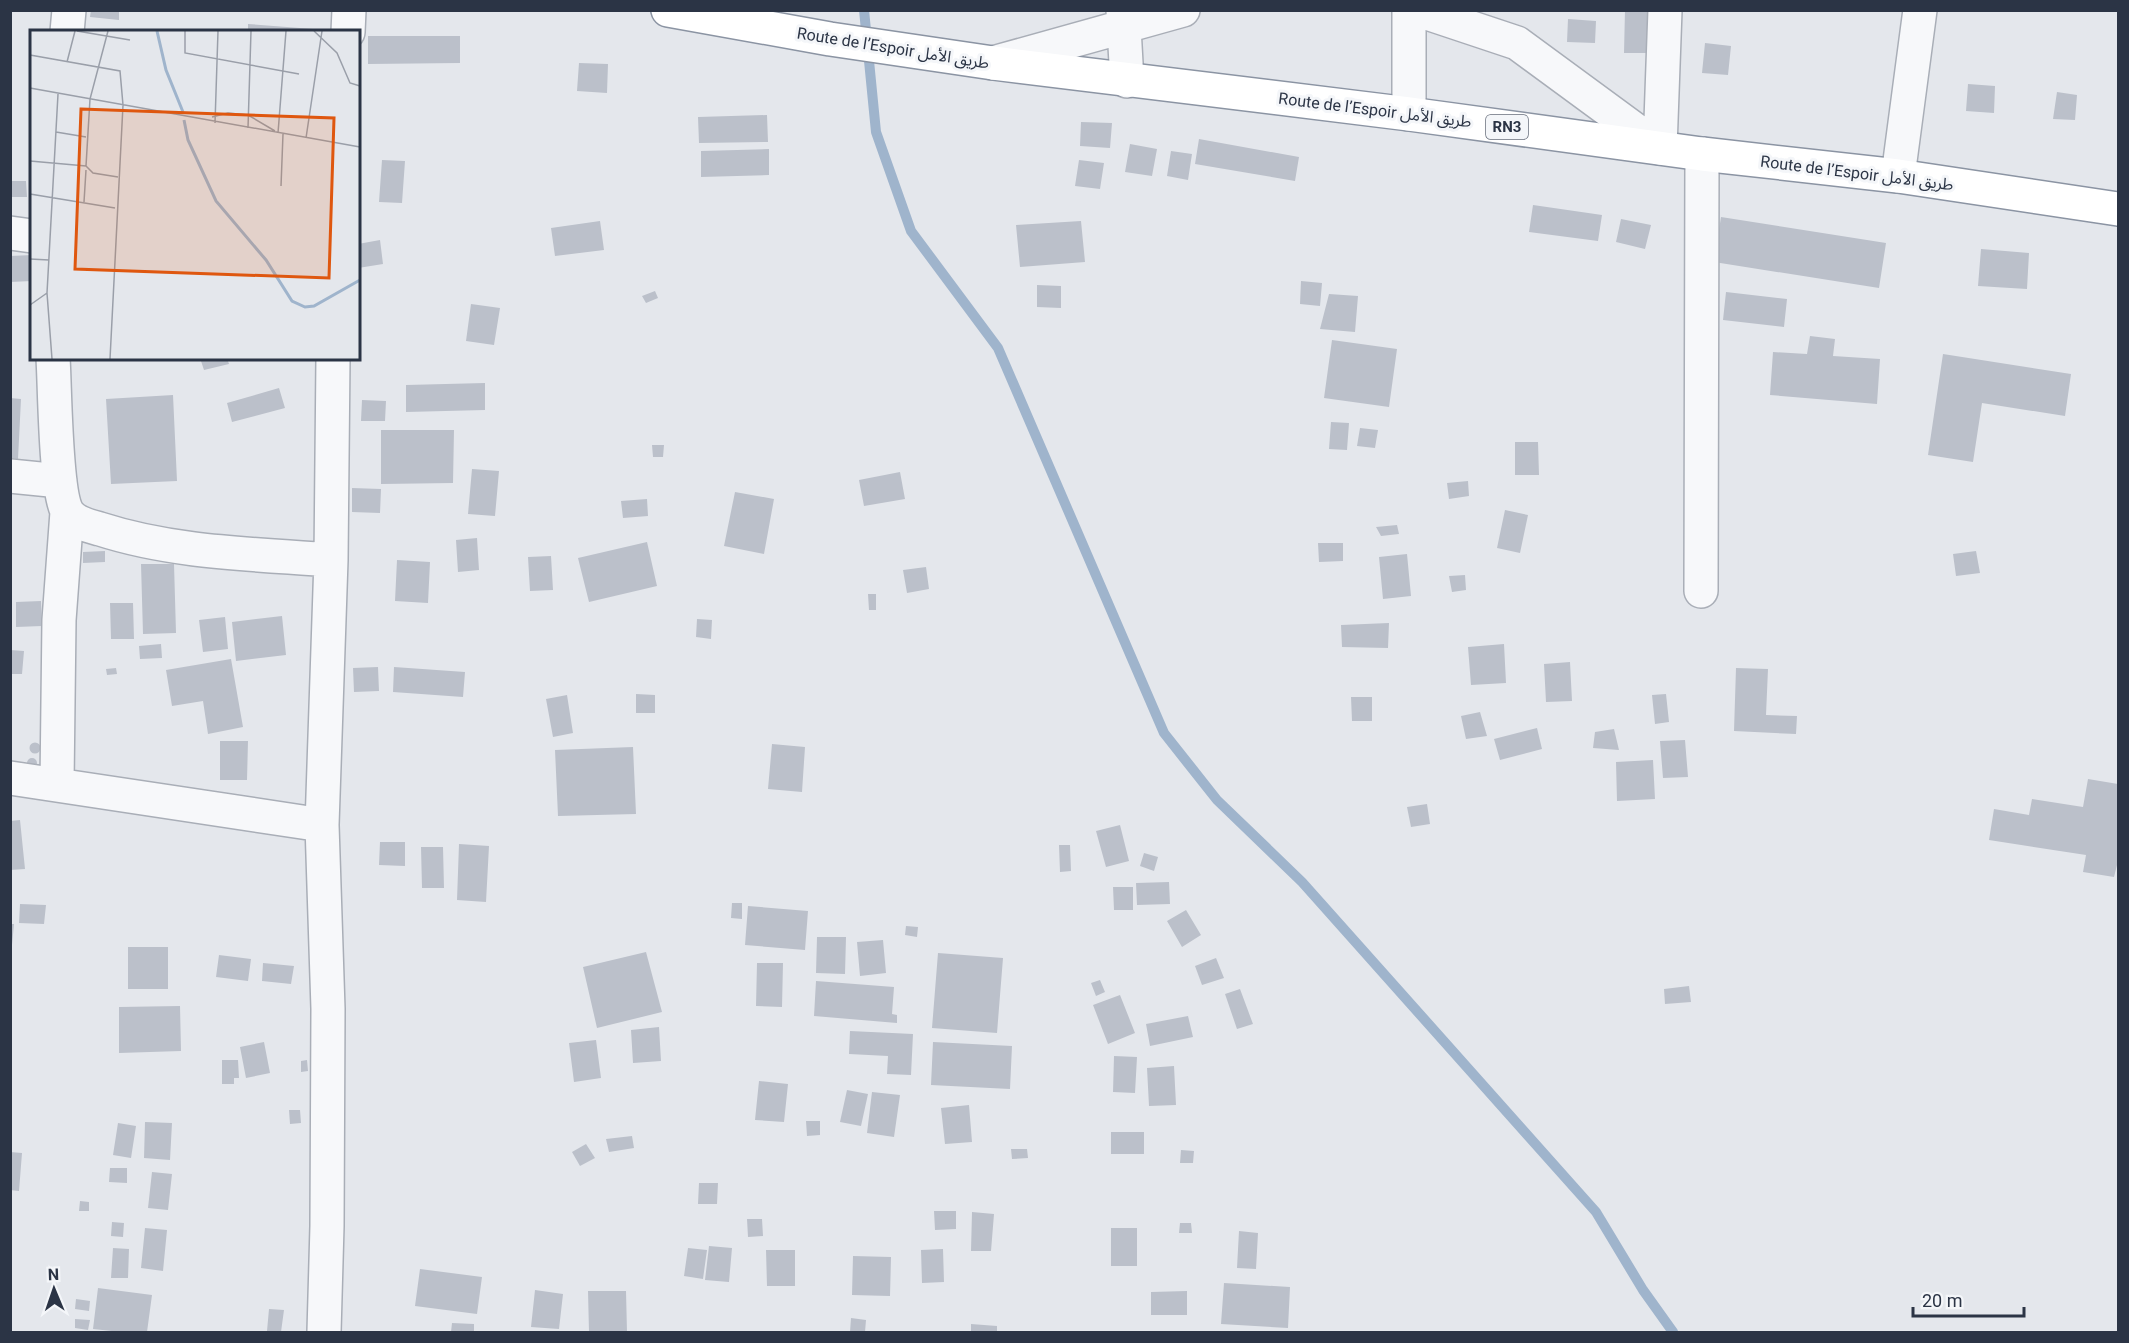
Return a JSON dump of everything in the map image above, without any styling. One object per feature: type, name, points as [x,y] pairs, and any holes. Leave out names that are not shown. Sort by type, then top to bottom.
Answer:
[{"type":"highway","name":"Route de l’Espoir طريق الأمل","points":[[668,10],[830,39],[993,63],[1408,114],[1702,154],[1898,176],[2118,208]]},
{"type":"street","points":[[67,30],[69,10]]},
{"type":"street","points":[[348,30],[349,10]]},
{"type":"street","points":[[993,63],[1123,19],[1183,10]]},
{"type":"street","points":[[1408,114],[1409,10]]},
{"type":"street","points":[[1418,10],[1516,43],[1660,148]]},
{"type":"street","points":[[1660,148],[1665,10]]},
{"type":"street","points":[[1898,176],[1920,10]]},
{"type":"street","points":[[1123,19],[1127,81]]},
{"type":"street","points":[[1701,591],[1702,154]]},
{"type":"street","points":[[10,233],[30,236]]},
{"type":"street","points":[[53,360],[60,481],[67,512],[59,620],[57,784]]},
{"type":"street","points":[[324,1332],[328,1009],[322,825],[331,560],[333,360]]},
{"type":"street","points":[[10,476],[60,481]]},
{"type":"street","points":[[67,512],[76,521],[121,536],[171,547],[331,560]]},
{"type":"street","points":[[10,778],[322,825]]},
{"type":"building","points":[[91,10],[119,10],[119,20],[90,17]]},
{"type":"building","points":[[1625,10],[1648,10],[1648,53],[1624,53]]},
{"type":"building","points":[[1568,19],[1596,21],[1595,43],[1567,42]]},
{"type":"building","points":[[248,24],[313,29],[313,30],[248,30]]},
{"type":"building","points":[[368,36],[460,36],[460,63],[368,64]]},
{"type":"building","points":[[1705,43],[1731,46],[1728,75],[1702,73]]},
{"type":"building","points":[[579,63],[608,64],[607,93],[577,91]]},
{"type":"building","points":[[1968,84],[1995,86],[1994,113],[1966,111]]},
{"type":"building","points":[[2057,92],[2077,95],[2075,120],[2053,119]]},
{"type":"building","points":[[767,115],[768,142],[699,143],[698,117]]},
{"type":"building","points":[[1081,122],[1112,123],[1110,148],[1080,146]]},
{"type":"building","points":[[1199,139],[1299,157],[1295,181],[1195,164]]},
{"type":"building","points":[[1130,144],[1157,149],[1152,176],[1125,172]]},
{"type":"building","points":[[769,149],[769,175],[701,177],[701,151]]},
{"type":"building","points":[[1171,151],[1192,154],[1188,180],[1167,176]]},
{"type":"building","points":[[382,160],[405,161],[402,203],[379,202]]},
{"type":"building","points":[[1079,160],[1104,163],[1100,189],[1075,186]]},
{"type":"building","points":[[10,181],[26,181],[27,197],[10,197]]},
{"type":"building","points":[[1533,205],[1602,215],[1598,241],[1529,232]]},
{"type":"building","points":[[1721,217],[1886,243],[1879,288],[1714,262]]},
{"type":"building","points":[[1621,219],[1651,225],[1645,249],[1616,242]]},
{"type":"building","points":[[600,221],[604,250],[555,256],[551,228]]},
{"type":"building","points":[[1081,221],[1085,262],[1020,267],[1016,225]]},
{"type":"building","points":[[380,240],[383,264],[360,268],[360,244]]},
{"type":"building","points":[[1981,249],[2029,253],[2027,289],[1978,286]]},
{"type":"building","points":[[30,255],[30,281],[10,282],[10,256]]},
{"type":"building","points":[[1301,281],[1322,283],[1320,306],[1300,304]]},
{"type":"building","points":[[1037,285],[1061,286],[1061,308],[1037,307]]},
{"type":"building","points":[[655,291],[658,298],[646,303],[642,296]]},
{"type":"building","points":[[1726,292],[1787,299],[1784,327],[1723,320]]},
{"type":"building","points":[[1329,294],[1358,296],[1355,332],[1320,329]]},
{"type":"building","points":[[471,304],[500,308],[494,345],[466,341]]},
{"type":"building","points":[[1810,336],[1835,339],[1833,356],[1880,359],[1877,404],[1770,395],[1773,352],[1807,354]]},
{"type":"building","points":[[1332,340],[1397,349],[1389,407],[1324,398]]},
{"type":"building","points":[[1943,354],[2071,374],[2065,416],[1982,403],[1973,462],[1928,455]]},
{"type":"building","points":[[201,360],[228,360],[229,364],[204,370]]},
{"type":"building","points":[[485,383],[485,410],[406,412],[406,385]]},
{"type":"building","points":[[279,388],[285,408],[232,422],[227,403]]},
{"type":"building","points":[[173,395],[177,481],[111,484],[106,399]]},
{"type":"building","points":[[10,398],[21,399],[18,459],[10,458]]},
{"type":"building","points":[[362,400],[386,401],[385,421],[361,421]]},
{"type":"building","points":[[1331,422],[1349,423],[1347,450],[1329,449]]},
{"type":"building","points":[[1360,428],[1378,430],[1375,448],[1357,446]]},
{"type":"building","points":[[381,430],[454,430],[453,483],[381,484]]},
{"type":"building","points":[[1515,442],[1538,442],[1539,475],[1515,475]]},
{"type":"building","points":[[652,445],[664,445],[663,457],[653,457]]},
{"type":"building","points":[[472,469],[499,471],[495,516],[468,514]]},
{"type":"building","points":[[900,472],[905,499],[864,506],[859,480]]},
{"type":"building","points":[[1468,481],[1469,496],[1449,499],[1447,483]]},
{"type":"building","points":[[352,488],[381,489],[380,513],[352,512]]},
{"type":"building","points":[[735,492],[774,499],[764,554],[724,546]]},
{"type":"building","points":[[647,499],[648,516],[623,518],[621,501]]},
{"type":"building","points":[[1505,510],[1528,515],[1520,553],[1497,548]]},
{"type":"building","points":[[1397,525],[1399,534],[1381,536],[1376,527]]},
{"type":"building","points":[[477,538],[479,570],[458,572],[456,540]]},
{"type":"building","points":[[647,542],[657,586],[589,602],[578,558]]},
{"type":"building","points":[[1318,543],[1343,543],[1343,561],[1319,562]]},
{"type":"building","points":[[105,551],[105,562],[83,563],[83,552]]},
{"type":"building","points":[[1976,551],[1980,573],[1956,576],[1953,554]]},
{"type":"building","points":[[1407,554],[1411,596],[1383,599],[1379,557]]},
{"type":"building","points":[[551,556],[553,590],[530,591],[528,557]]},
{"type":"building","points":[[397,560],[430,562],[428,603],[395,601]]},
{"type":"building","points":[[141,564],[174,564],[176,633],[143,634]]},
{"type":"building","points":[[926,567],[929,589],[907,593],[903,570]]},
{"type":"building","points":[[1465,575],[1466,590],[1452,592],[1449,576]]},
{"type":"building","points":[[868,594],[876,594],[876,610],[869,610]]},
{"type":"building","points":[[41,601],[42,626],[16,627],[16,602]]},
{"type":"building","points":[[110,603],[133,603],[134,639],[111,639]]},
{"type":"building","points":[[282,616],[286,655],[236,661],[232,622]]},
{"type":"building","points":[[225,617],[228,649],[203,652],[199,620]]},
{"type":"building","points":[[697,619],[712,620],[711,639],[696,637]]},
{"type":"building","points":[[1389,623],[1388,648],[1342,647],[1341,625]]},
{"type":"building","points":[[161,644],[162,658],[140,659],[139,646]]},
{"type":"building","points":[[1504,644],[1506,683],[1471,685],[1468,647]]},
{"type":"building","points":[[10,650],[24,651],[22,674],[10,674]]},
{"type":"building","points":[[231,659],[243,727],[208,734],[203,701],[172,706],[166,670]]},
{"type":"building","points":[[1570,662],[1572,701],[1546,702],[1544,664]]},
{"type":"building","points":[[378,667],[379,691],[354,692],[353,668]]},
{"type":"building","points":[[394,667],[465,672],[463,697],[393,692]]},
{"type":"building","points":[[116,668],[117,674],[107,675],[106,669]]},
{"type":"building","points":[[1736,668],[1768,669],[1766,715],[1797,716],[1796,734],[1734,731]]},
{"type":"building","points":[[636,694],[655,695],[655,713],[636,713]]},
{"type":"building","points":[[1666,694],[1669,722],[1655,724],[1652,695]]},
{"type":"building","points":[[567,695],[573,733],[553,737],[546,699]]},
{"type":"building","points":[[1351,697],[1372,697],[1372,721],[1352,721]]},
{"type":"building","points":[[1480,712],[1487,736],[1466,739],[1461,716]]},
{"type":"building","points":[[1537,728],[1542,749],[1500,760],[1494,739]]},
{"type":"building","points":[[1614,729],[1619,750],[1593,748],[1595,732]]},
{"type":"building","points":[[1685,740],[1688,777],[1663,778],[1660,741]]},
{"type":"building","points":[[220,741],[248,741],[247,780],[220,780]]},
{"type":"building","points":[[35,742],[41,748],[35,754],[29,748]]},
{"type":"building","points":[[772,744],[805,747],[802,792],[768,789]]},
{"type":"building","points":[[633,747],[636,814],[558,816],[555,750]]},
{"type":"building","points":[[32,758],[36,759],[36,767],[32,768],[28,767],[27,763],[28,759]]},
{"type":"building","points":[[1653,760],[1655,799],[1617,801],[1616,762]]},
{"type":"building","points":[[2088,779],[2118,784],[2118,861],[2114,877],[2083,872],[2086,855],[1989,840],[1994,809],[2029,815],[2032,799],[2083,807]]},
{"type":"building","points":[[1427,804],[1430,824],[1411,827],[1407,807]]},
{"type":"building","points":[[20,820],[25,869],[10,870],[10,821]]},
{"type":"building","points":[[1120,825],[1129,861],[1106,867],[1096,831]]},
{"type":"building","points":[[380,842],[405,842],[405,866],[379,865]]},
{"type":"building","points":[[459,844],[489,846],[486,902],[457,900]]},
{"type":"building","points":[[1059,845],[1070,845],[1071,871],[1060,872]]},
{"type":"building","points":[[421,847],[443,847],[444,888],[422,888]]},
{"type":"building","points":[[1144,853],[1158,857],[1154,871],[1140,866]]},
{"type":"building","points":[[1169,882],[1170,904],[1137,905],[1136,883]]},
{"type":"building","points":[[1113,887],[1133,887],[1133,910],[1114,910]]},
{"type":"building","points":[[732,903],[742,903],[742,919],[731,918]]},
{"type":"building","points":[[20,904],[46,905],[44,924],[19,923]]},
{"type":"building","points":[[748,906],[808,911],[805,950],[745,945]]},
{"type":"building","points":[[1186,910],[1201,935],[1182,947],[1167,921]]},
{"type":"building","points":[[10,924],[14,924],[12,945],[10,945]]},
{"type":"building","points":[[906,926],[918,927],[917,937],[905,935]]},
{"type":"building","points":[[817,937],[846,937],[845,974],[816,973]]},
{"type":"building","points":[[883,940],[886,973],[860,976],[857,942]]},
{"type":"building","points":[[128,947],[168,947],[168,989],[128,989]]},
{"type":"building","points":[[646,952],[662,1012],[597,1028],[583,967]]},
{"type":"building","points":[[938,953],[1003,958],[997,1033],[932,1028]]},
{"type":"building","points":[[219,955],[251,959],[248,981],[216,977]]},
{"type":"building","points":[[1216,958],[1224,978],[1202,985],[1195,966]]},
{"type":"building","points":[[263,963],[294,966],[291,984],[262,981]]},
{"type":"building","points":[[757,963],[783,963],[782,1007],[756,1006]]},
{"type":"building","points":[[1100,980],[1105,992],[1096,996],[1091,983]]},
{"type":"building","points":[[816,981],[894,987],[892,1014],[897,1015],[897,1023],[814,1016]]},
{"type":"building","points":[[1689,986],[1691,1002],[1665,1004],[1664,989]]},
{"type":"building","points":[[1240,989],[1253,1024],[1237,1029],[1225,994]]},
{"type":"building","points":[[1120,995],[1135,1033],[1108,1044],[1093,1005]]},
{"type":"building","points":[[180,1006],[181,1051],[119,1053],[119,1007]]},
{"type":"building","points":[[1188,1016],[1193,1037],[1150,1046],[1146,1024]]},
{"type":"building","points":[[659,1027],[661,1061],[633,1063],[631,1030]]},
{"type":"building","points":[[850,1031],[913,1034],[911,1075],[887,1074],[888,1056],[849,1054]]},
{"type":"building","points":[[596,1040],[601,1078],[574,1082],[569,1043]]},
{"type":"building","points":[[264,1042],[270,1073],[246,1078],[240,1047]]},
{"type":"building","points":[[933,1042],[1012,1046],[1010,1089],[931,1085]]},
{"type":"building","points":[[1114,1056],[1137,1057],[1135,1093],[1113,1092]]},
{"type":"building","points":[[222,1060],[238,1060],[239,1078],[234,1078],[234,1084],[222,1084]]},
{"type":"building","points":[[307,1060],[308,1071],[301,1072],[301,1061]]},
{"type":"building","points":[[1174,1066],[1176,1105],[1149,1106],[1147,1068]]},
{"type":"building","points":[[759,1081],[788,1084],[784,1122],[755,1120]]},
{"type":"building","points":[[847,1090],[868,1094],[861,1126],[840,1122]]},
{"type":"building","points":[[872,1092],[900,1095],[894,1137],[867,1133]]},
{"type":"building","points":[[969,1105],[972,1142],[945,1144],[941,1108]]},
{"type":"building","points":[[289,1110],[300,1110],[301,1123],[290,1124]]},
{"type":"building","points":[[806,1121],[820,1121],[820,1135],[807,1136]]},
{"type":"building","points":[[145,1122],[172,1123],[170,1160],[144,1158]]},
{"type":"building","points":[[118,1123],[136,1126],[131,1158],[113,1155]]},
{"type":"building","points":[[1111,1132],[1144,1132],[1144,1154],[1111,1154]]},
{"type":"building","points":[[632,1136],[634,1148],[609,1152],[606,1139]]},
{"type":"building","points":[[586,1144],[595,1158],[580,1166],[572,1152]]},
{"type":"building","points":[[1011,1149],[1027,1149],[1028,1158],[1012,1159]]},
{"type":"building","points":[[1181,1150],[1194,1151],[1193,1163],[1180,1163]]},
{"type":"building","points":[[10,1152],[22,1153],[19,1191],[10,1190]]},
{"type":"building","points":[[110,1168],[127,1168],[127,1183],[109,1182]]},
{"type":"building","points":[[152,1172],[172,1174],[168,1210],[148,1208]]},
{"type":"building","points":[[699,1183],[718,1183],[717,1204],[698,1204]]},
{"type":"building","points":[[80,1201],[89,1202],[89,1211],[79,1211]]},
{"type":"building","points":[[934,1211],[956,1211],[956,1229],[935,1230]]},
{"type":"building","points":[[972,1212],[994,1214],[991,1251],[971,1251]]},
{"type":"building","points":[[747,1219],[762,1219],[763,1236],[748,1237]]},
{"type":"building","points":[[112,1222],[124,1223],[123,1237],[111,1236]]},
{"type":"building","points":[[1180,1223],[1191,1223],[1192,1233],[1179,1233]]},
{"type":"building","points":[[145,1228],[167,1230],[163,1271],[141,1268]]},
{"type":"building","points":[[1111,1228],[1137,1228],[1137,1266],[1111,1266]]},
{"type":"building","points":[[1239,1231],[1258,1233],[1256,1269],[1237,1268]]},
{"type":"building","points":[[709,1246],[732,1248],[729,1282],[705,1280]]},
{"type":"building","points":[[113,1248],[129,1249],[128,1278],[111,1278]]},
{"type":"building","points":[[688,1248],[707,1250],[703,1279],[684,1276]]},
{"type":"building","points":[[943,1249],[944,1282],[922,1283],[921,1250]]},
{"type":"building","points":[[766,1250],[795,1250],[795,1286],[767,1286]]},
{"type":"building","points":[[853,1256],[891,1257],[890,1296],[852,1295]]},
{"type":"building","points":[[420,1269],[482,1277],[477,1314],[415,1306]]},
{"type":"building","points":[[1224,1283],[1290,1287],[1288,1328],[1221,1324]]},
{"type":"building","points":[[98,1288],[152,1295],[147,1332],[93,1329]]},
{"type":"building","points":[[535,1290],[563,1294],[559,1329],[531,1327]]},
{"type":"building","points":[[588,1291],[626,1291],[627,1332],[589,1332]]},
{"type":"building","points":[[1187,1291],[1187,1315],[1151,1315],[1151,1292]]},
{"type":"building","points":[[76,1299],[90,1301],[89,1311],[75,1309]]},
{"type":"building","points":[[269,1309],[284,1310],[281,1332],[267,1331]]},
{"type":"building","points":[[851,1318],[866,1320],[865,1332],[850,1332]]},
{"type":"building","points":[[75,1319],[90,1320],[88,1330],[75,1328]]},
{"type":"building","points":[[452,1323],[474,1324],[474,1332],[451,1332]]},
{"type":"building","points":[[971,1324],[997,1326],[997,1332],[971,1332]]},
{"type":"waterway","points":[[864,10],[876,132],[911,231],[998,348],[1164,733],[1217,800],[1302,882],[1596,1212],[1643,1290],[1673,1332]]}]
